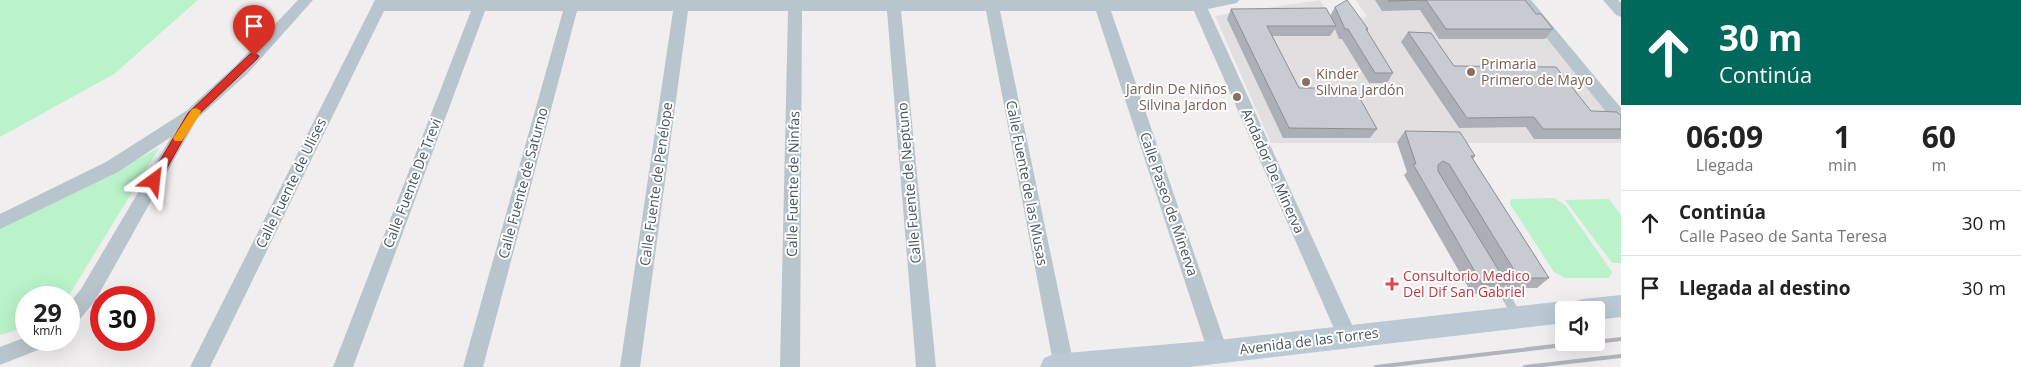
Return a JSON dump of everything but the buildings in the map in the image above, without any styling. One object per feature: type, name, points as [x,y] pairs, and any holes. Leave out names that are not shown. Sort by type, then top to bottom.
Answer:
[{"type":"main road","points":[[1605,308],[1621,306]]},
{"type":"main road","name":"Avenida de las Torres","points":[[1059,367],[1218,352],[1555,313]]},
{"type":"street","points":[[0,222],[112,167],[192,115],[242,69],[306,0]]},
{"type":"street","points":[[380,3],[1207,3],[1232,0]]},
{"type":"street","points":[[1523,0],[1621,119]]},
{"type":"street","points":[[1610,0],[1621,12]]},
{"type":"street","name":"Calle Fuente de Ninfas","points":[[790,367],[795,2]]},
{"type":"street","name":"Calle Fuente de Neptuno","points":[[893,2],[926,367]]},
{"type":"street","name":"Calle Fuente de Ulises","points":[[200,367],[380,3]]},
{"type":"street","name":"Calle Fuente De Trevi","points":[[343,367],[481,3]]},
{"type":"street","name":"Calle Fuente de Saturno","points":[[473,367],[572,3]]},
{"type":"street","name":"Calle Fuente de Penélope","points":[[630,367],[682,3]]},
{"type":"street","name":"Calle Fuente de las Musas","points":[[991,3],[1059,367]]},
{"type":"street","name":"Calle Paseo de Minerva","points":[[1101,3],[1218,352]]},
{"type":"street","name":"Andador De Minerva","points":[[1207,3],[1347,336]]},
{"type":"street","points":[[80,305],[88,295],[192,115]]},
{"type":"street","points":[[0,356],[15,350]]},
{"type":"lane","points":[[1492,272],[1518,317]]},
{"type":"shaded area","name":"Primaria Primero de Mayo","points":[[1320,0],[1333,22],[1367,17],[1356,0],[1521,0],[1621,123],[1621,143],[1271,143],[1215,16]]},
{"type":"green space","points":[[0,0],[198,0],[114,74],[0,137]]},
{"type":"green space","points":[[159,148],[75,286],[15,286],[15,330],[0,335],[0,226],[46,206]]},
{"type":"green space","points":[[1554,198],[1565,205],[1612,272],[1609,278],[1565,278],[1554,272],[1510,204],[1511,199]]},
{"type":"green space","points":[[1609,199],[1621,215],[1621,263],[1612,263],[1565,200]]},
{"type":"railway","points":[[1605,341],[1621,339]]},
{"type":"railway","points":[[1376,367],[1555,346]]},
{"type":"railway","points":[[1525,367],[1621,356]]},
{"type":"slow traffic","points":[[178,138],[196,111]]},
{"type":"place","name":"Primaria Primero de Mayo","points":[[1471,72]]},
{"type":"place","name":"Kinder Silvina Jardón","points":[[1306,82]]},
{"type":"place","name":"Jardin De Niños Silvina Jardon","points":[[1237,97]]},
{"type":"place","name":"Consultorio Medico Del Dif San Gabriel","points":[[1392,284]]},
{"type":"route","points":[[154,181],[192,115],[254,56]]}]
